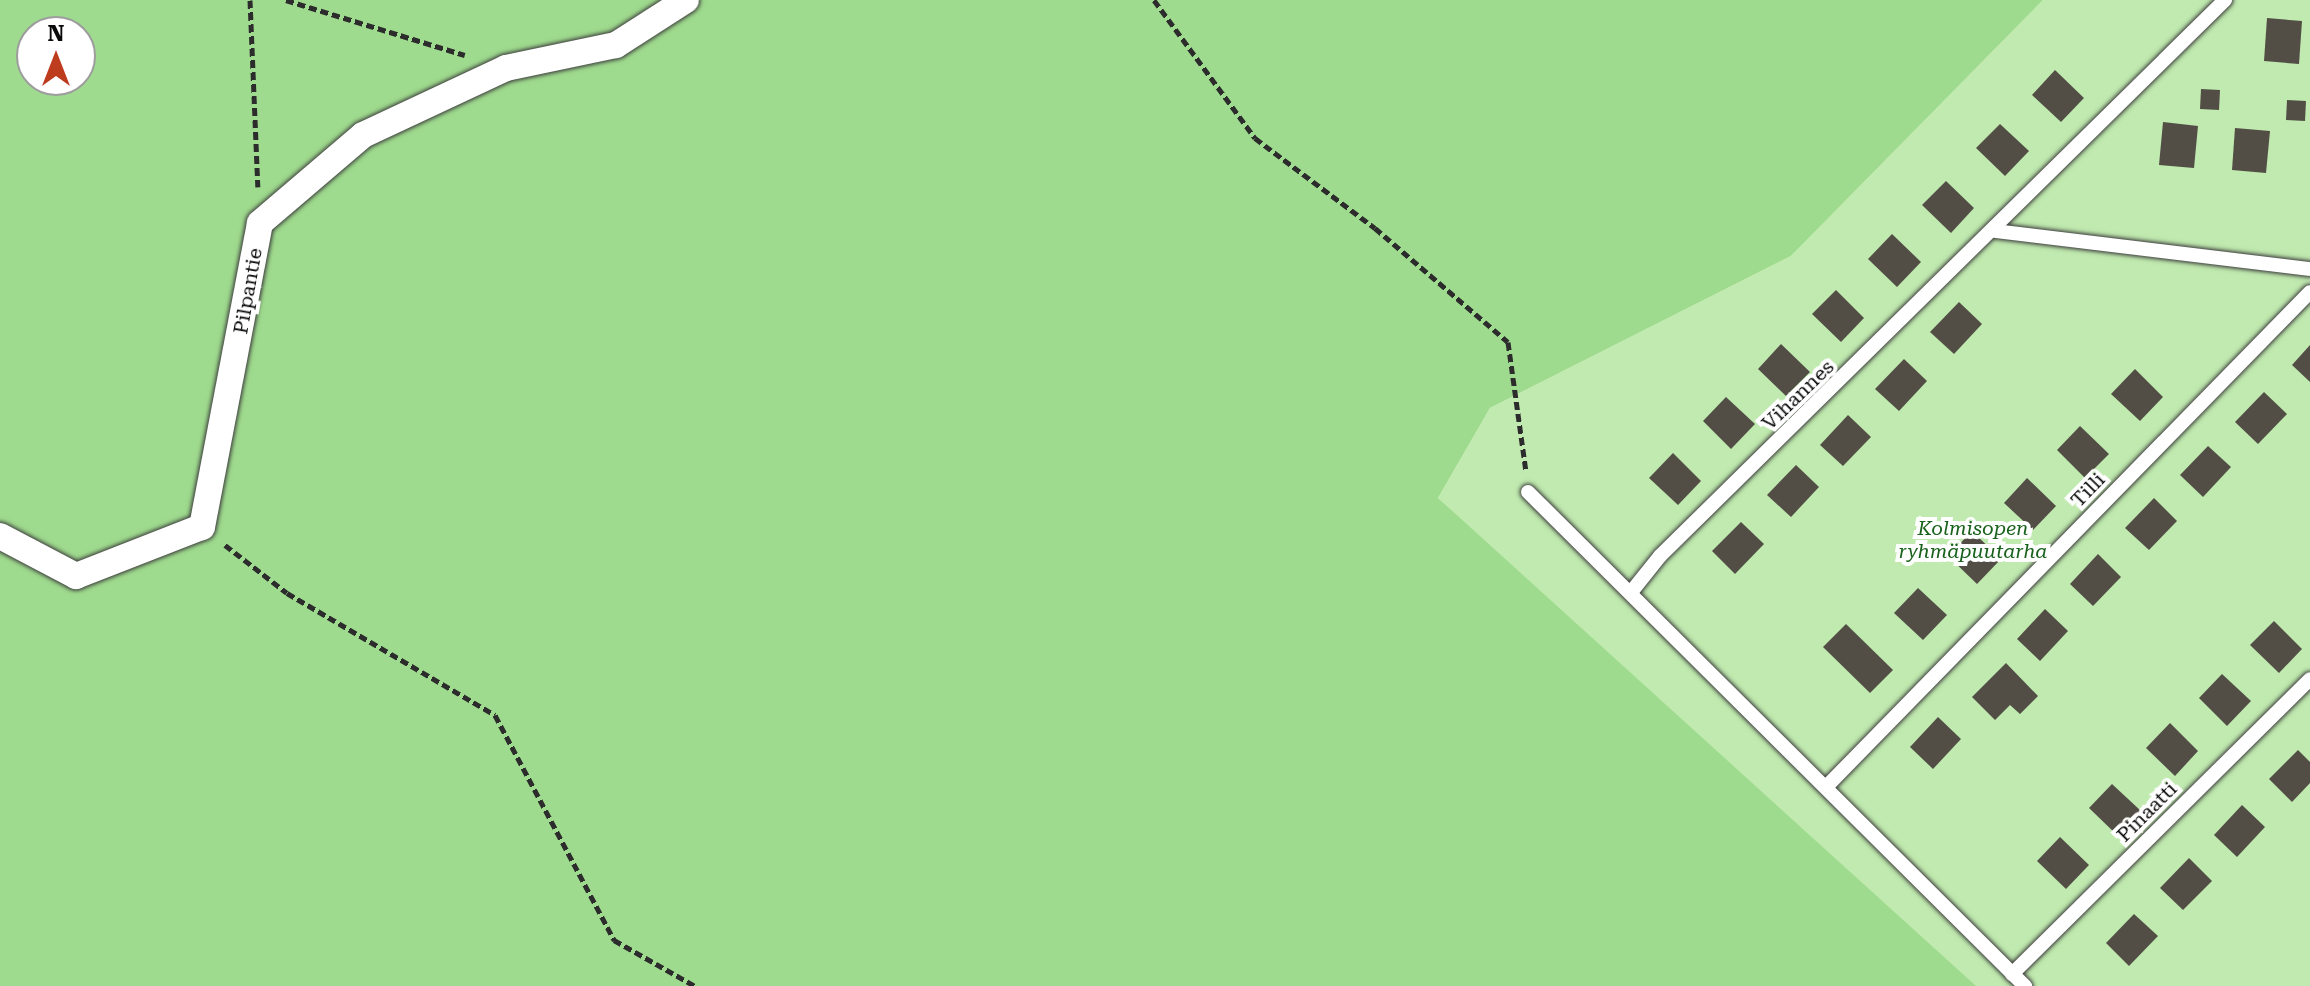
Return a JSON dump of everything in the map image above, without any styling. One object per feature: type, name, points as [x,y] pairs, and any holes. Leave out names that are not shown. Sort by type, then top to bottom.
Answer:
[{"type":"street","name":"Pilpantie","points":[[202,527],[260,223],[363,135],[506,68],[616,45],[686,0]]},
{"type":"street","points":[[0,536],[76,576],[202,527]]},
{"type":"lane","name":"Vihannes","points":[[1632,591],[1660,556],[1995,231],[2225,0]]},
{"type":"lane","points":[[1995,231],[2310,269]]},
{"type":"lane","name":"Tilli","points":[[1828,785],[2310,292]]},
{"type":"lane","points":[[1528,492],[1828,785],[2025,986]]},
{"type":"lane","name":"Pinaatti","points":[[2012,974],[2310,679]]},
{"type":"path","points":[[250,0],[260,223]]},
{"type":"path","points":[[286,0],[506,68]]},
{"type":"path","points":[[1154,0],[1255,138],[1375,228],[1508,342],[1528,492]]},
{"type":"path","points":[[202,527],[287,593],[495,715],[614,940],[695,986]]},
{"type":"green space","points":[[0,0],[2043,0],[1791,256],[1490,408],[1438,498],[1976,986],[0,986]]},
{"type":"green space","name":"Kolmisopen ryhmäpuutarha","points":[[2043,0],[2310,0],[2310,986],[1954,986],[1438,498],[1490,408],[1791,256]]},
{"type":"building","points":[[2267,18],[2302,21],[2299,64],[2264,61]]},
{"type":"building","points":[[2055,70],[2084,98],[2061,122],[2032,95]]},
{"type":"building","points":[[2201,89],[2220,90],[2219,110],[2200,109]]},
{"type":"building","points":[[2287,100],[2306,101],[2305,121],[2286,120]]},
{"type":"building","points":[[2163,122],[2198,126],[2194,168],[2159,165]]},
{"type":"building","points":[[2000,124],[2029,151],[2005,176],[1976,148]]},
{"type":"building","points":[[2235,128],[2270,131],[2266,173],[2232,170]]},
{"type":"building","points":[[1946,181],[1974,208],[1951,233],[1922,205]]},
{"type":"building","points":[[1892,234],[1921,262],[1897,287],[1868,259]]},
{"type":"building","points":[[1836,290],[1864,318],[1841,342],[1812,314]]},
{"type":"building","points":[[1959,302],[1982,324],[1954,354],[1930,332]]},
{"type":"building","points":[[1781,344],[1810,372],[1786,396],[1758,369]]},
{"type":"building","points":[[2310,345],[2310,382],[2292,365]]},
{"type":"building","points":[[1904,359],[1927,381],[1899,411],[1875,389]]},
{"type":"building","points":[[2135,369],[2163,397],[2140,421],[2111,394]]},
{"type":"building","points":[[2264,392],[2287,414],[2258,444],[2235,422]]},
{"type":"building","points":[[1726,397],[1755,424],[1731,449],[1703,421]]},
{"type":"building","points":[[1848,415],[1871,437],[1843,466],[1820,445]]},
{"type":"building","points":[[2080,426],[2109,454],[2085,478],[2057,450]]},
{"type":"building","points":[[2208,446],[2231,467],[2203,497],[2180,475]]},
{"type":"building","points":[[1673,453],[1701,481],[1678,505],[1649,478]]},
{"type":"building","points":[[1796,465],[1819,487],[1791,517],[1767,495]]},
{"type":"building","points":[[2027,478],[2056,506],[2033,530],[2004,503]]},
{"type":"building","points":[[2154,498],[2177,521],[2149,550],[2125,528]]},
{"type":"building","points":[[1741,522],[1764,544],[1735,574],[1712,551]]},
{"type":"building","points":[[1972,531],[2001,559],[1977,584],[1948,556]]},
{"type":"building","points":[[2098,554],[2121,577],[2093,606],[2070,584]]},
{"type":"building","points":[[1918,588],[1947,615],[1923,640],[1894,613]]},
{"type":"building","points":[[2045,609],[2068,631],[2040,661],[2017,639]]},
{"type":"building","points":[[2274,621],[2302,649],[2279,673],[2250,645]]},
{"type":"building","points":[[1846,624],[1893,670],[1870,693],[1823,647]]},
{"type":"building","points":[[2006,663],[2038,696],[2020,714],[2010,705],[1995,720],[1972,697]]},
{"type":"building","points":[[2222,674],[2251,701],[2227,726],[2199,698]]},
{"type":"building","points":[[1938,717],[1961,739],[1933,769],[1910,747]]},
{"type":"building","points":[[2170,723],[2198,751],[2175,776],[2146,748]]},
{"type":"building","points":[[2298,750],[2310,762],[2310,783],[2292,802],[2269,779]]},
{"type":"building","points":[[2112,784],[2141,811],[2117,835],[2089,808]]},
{"type":"building","points":[[2242,805],[2265,827],[2237,857],[2214,835]]},
{"type":"building","points":[[2060,837],[2089,865],[2066,889],[2037,861]]},
{"type":"building","points":[[2189,858],[2212,881],[2183,910],[2160,888]]},
{"type":"building","points":[[2134,914],[2158,936],[2129,966],[2106,943]]}]
